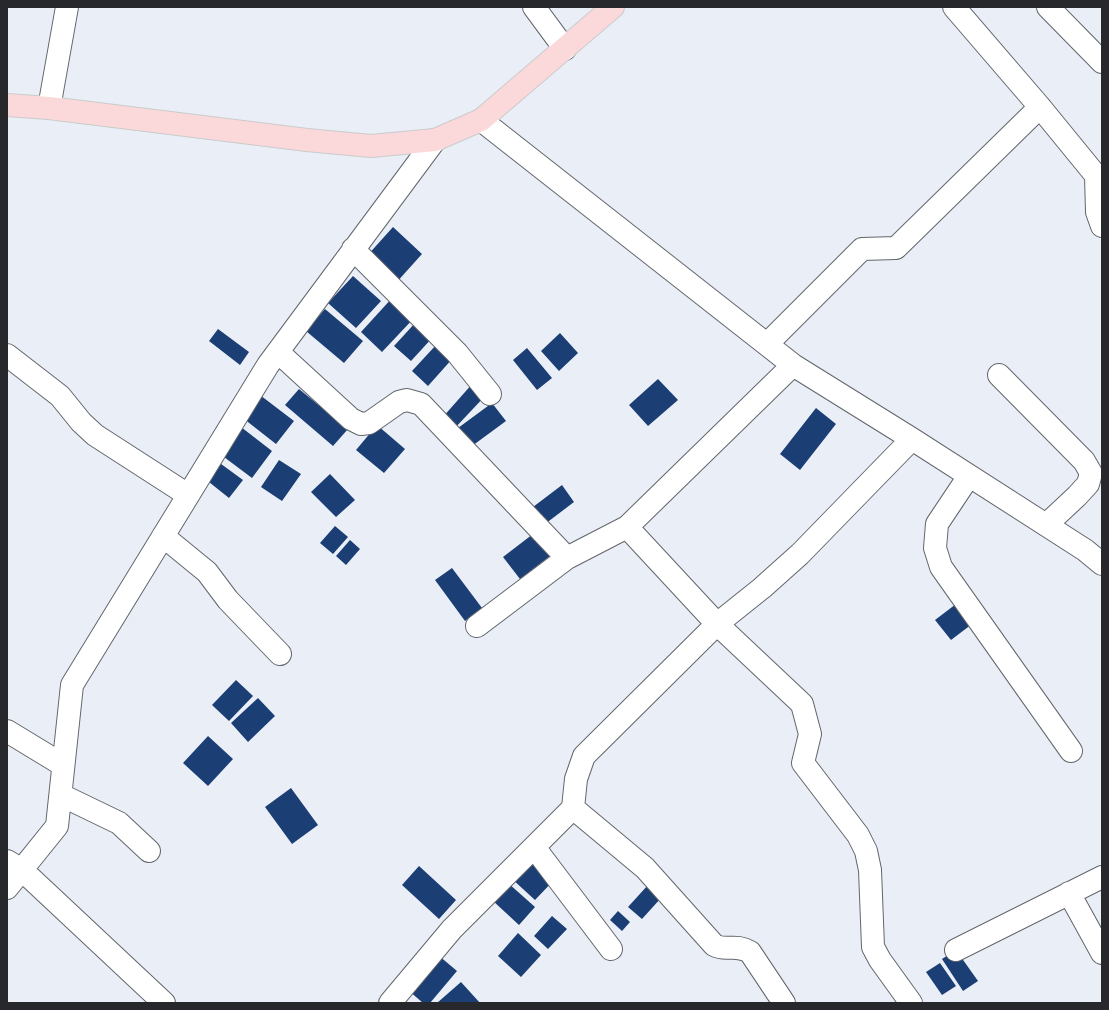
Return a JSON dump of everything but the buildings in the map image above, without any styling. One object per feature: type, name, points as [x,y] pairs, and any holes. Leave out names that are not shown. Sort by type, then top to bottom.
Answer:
[{"type":"main road","points":[[7,105],[49,108],[308,140],[371,146],[436,140],[481,120],[613,7]]},
{"type":"street","points":[[49,108],[67,7]]},
{"type":"street","points":[[534,7],[565,49]]},
{"type":"street","points":[[954,7],[1099,177],[1097,212],[1102,226]]},
{"type":"street","points":[[1048,7],[1102,62]]},
{"type":"street","points":[[767,344],[862,249],[896,248],[1040,107]]},
{"type":"street","points":[[481,120],[793,365],[1085,550],[1102,564]]},
{"type":"street","points":[[7,888],[14,865],[57,826],[72,685],[268,365],[353,249],[436,140]]},
{"type":"street","points":[[353,249],[457,353],[490,394]]},
{"type":"street","points":[[278,352],[351,419],[360,424],[369,423],[399,402],[407,400],[421,404],[567,558]]},
{"type":"street","points":[[7,356],[60,396],[81,422],[95,435],[188,495]]},
{"type":"street","points":[[477,626],[567,558],[627,527],[793,365]]},
{"type":"street","points":[[999,375],[1084,461],[1091,473],[1088,484],[1046,525]]},
{"type":"street","points":[[390,1003],[452,930],[573,808],[576,779],[584,756],[717,624],[762,588],[800,554],[912,439]]},
{"type":"street","points":[[969,476],[937,524],[935,548],[942,567],[1071,751]]},
{"type":"street","points":[[627,527],[717,624],[802,704],[810,734],[803,762],[858,835],[866,851],[870,870],[873,947],[880,960],[911,1003]]},
{"type":"street","points":[[163,536],[207,572],[228,600],[280,654]]},
{"type":"street","points":[[7,731],[63,765]]},
{"type":"street","points":[[61,795],[119,823],[149,851]]},
{"type":"street","points":[[573,808],[645,868],[714,945],[719,948],[743,948],[750,952],[784,1003]]},
{"type":"street","points":[[534,847],[611,949]]},
{"type":"street","points":[[14,865],[164,1003]]},
{"type":"street","points":[[956,950],[1102,877]]},
{"type":"street","points":[[1069,894],[1102,953]]}]
